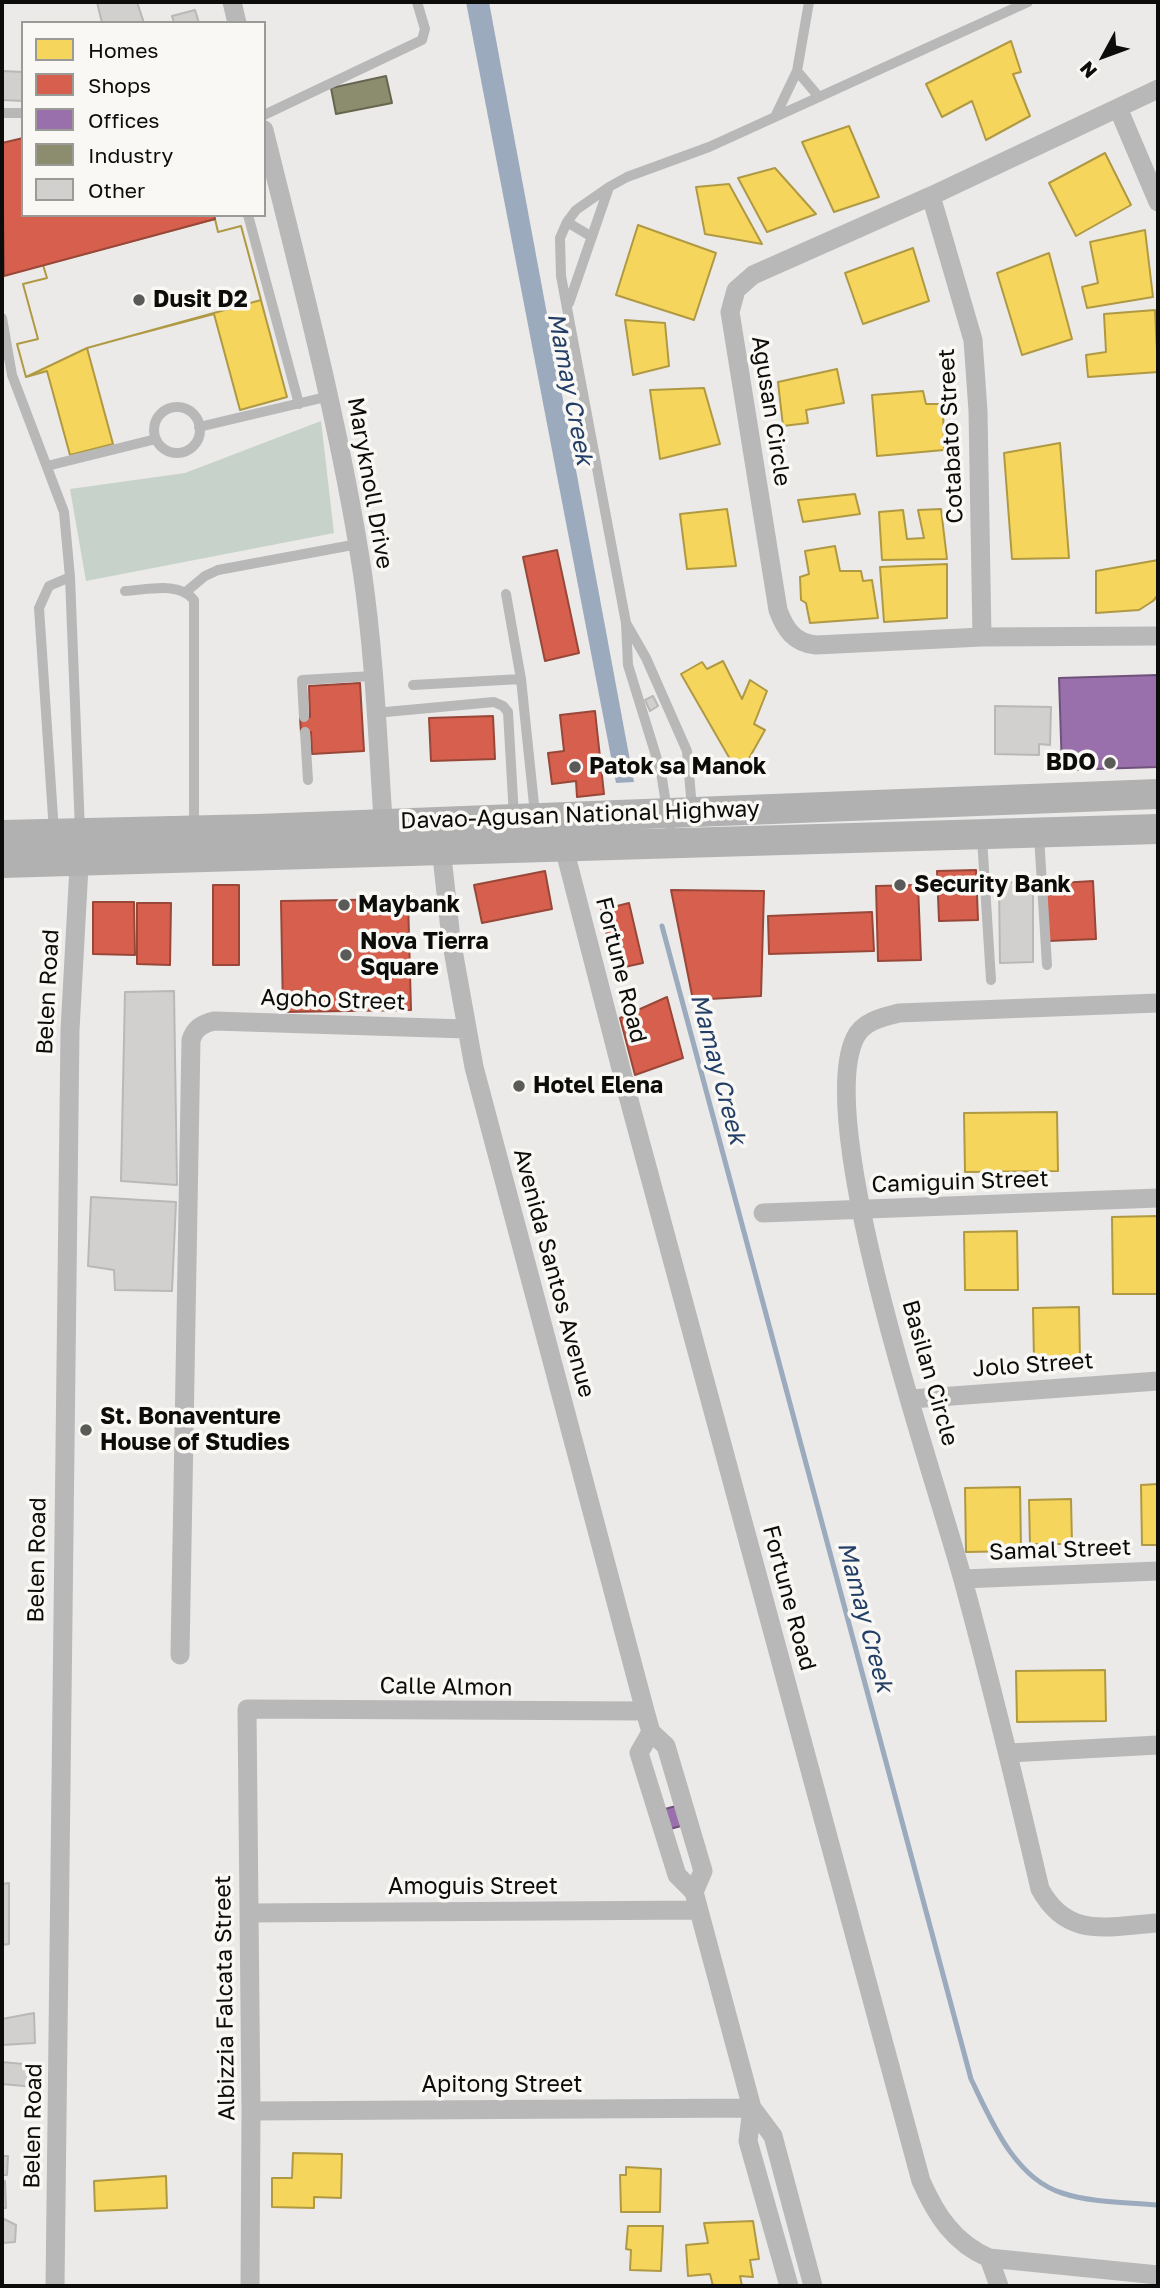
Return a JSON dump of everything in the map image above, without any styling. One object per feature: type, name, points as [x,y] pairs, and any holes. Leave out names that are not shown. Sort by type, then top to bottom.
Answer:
[{"type":"main road","name":"Davao-Agusan National Highway","points":[[2,863],[71,844],[194,830],[258,843],[383,822],[438,820],[540,830],[685,826],[1146,795]]},
{"type":"main road","points":[[1146,795],[1147,829]]},
{"type":"main road","name":"Davao-Agusan National Highway","points":[[685,826],[982,834],[1147,829]]},
{"type":"main road","name":"Davao-Agusan National Highway","points":[[2,835],[71,844],[258,843],[385,852],[442,850],[540,830]]},
{"type":"street","points":[[232,2],[237,21]]},
{"type":"street","name":"Agusan Circle","points":[[1158,89],[931,197],[753,275],[736,290],[730,312],[778,610],[783,625],[792,636],[806,644],[816,645],[982,637],[1158,636]]},
{"type":"street","points":[[1118,108],[1158,202]]},
{"type":"street","name":"Maryknoll Drive","points":[[266,138],[330,396],[358,544],[373,676],[385,852]]},
{"type":"street","name":"Cotabato Street","points":[[931,197],[972,340],[978,411],[982,637]]},
{"type":"street","name":"Avenida Santos Avenue","points":[[438,820],[466,1029],[645,1712],[651,1732],[666,1746],[703,1871],[696,1901]]},
{"type":"street","name":"Fortune Road","points":[[540,830],[628,1096],[921,2181],[942,2221],[973,2251],[989,2258],[1106,2278],[1158,2275]]},
{"type":"street","name":"Belen Road","points":[[55,2286],[71,844]]},
{"type":"street","name":"Basilan Circle","points":[[1158,1003],[899,1013],[865,1026],[855,1038],[850,1058],[846,1104],[860,1211],[963,1579],[1009,1753],[1040,1889],[1049,1905],[1072,1924],[1088,1927],[1158,1923]]},
{"type":"street","name":"Agoho Street","points":[[180,1655],[191,1040],[198,1026],[214,1021],[466,1029]]},
{"type":"street","name":"Camiguin Street","points":[[763,1213],[1158,1198]]},
{"type":"street","name":"Jolo Street","points":[[911,1399],[1158,1381]]},
{"type":"street","name":"Samal Street","points":[[963,1579],[1158,1571]]},
{"type":"street","name":"Calle Almon","points":[[247,1709],[645,1712]]},
{"type":"street","name":"Albizzia Falcata Street","points":[[247,1709],[250,2286]]},
{"type":"street","name":"Avenida Santos Avenue","points":[[651,1732],[639,1753],[677,1875],[696,1901],[752,2108],[773,2136],[813,2286]]},
{"type":"street","points":[[1009,1753],[1158,1745]]},
{"type":"street","name":"Amoguis Street","points":[[249,1913],[696,1901]]},
{"type":"street","name":"Avenida Santos Avenue","points":[[752,2108],[748,2141],[789,2286]]},
{"type":"street","name":"Apitong Street","points":[[251,2111],[752,2108]]},
{"type":"street","points":[[989,2258],[999,2286]]},
{"type":"lane","points":[[266,114],[422,40],[425,29],[417,2]]},
{"type":"lane","points":[[776,115],[797,71],[809,2]]},
{"type":"lane","points":[[685,826],[657,755],[628,665],[626,623],[559,257],[560,238],[576,210],[626,177],[709,148],[776,115],[1028,2]]},
{"type":"lane","points":[[797,71],[819,97]]},
{"type":"lane","points":[[2,113],[21,113]]},
{"type":"lane","points":[[569,303],[608,187]]},
{"type":"lane","points":[[249,217],[299,404]]},
{"type":"lane","points":[[567,222],[592,237]]},
{"type":"lane","points":[[2,318],[12,375],[64,512],[71,576],[71,844]]},
{"type":"lane","points":[[199,427],[330,396]]},
{"type":"lane","points":[[170,408],[188,410],[199,427],[192,447],[180,453],[165,450],[156,439],[156,419],[170,408]]},
{"type":"lane","points":[[47,466],[156,439]]},
{"type":"lane","points":[[187,591],[205,576],[218,570],[358,544]]},
{"type":"lane","points":[[71,576],[49,586],[39,608],[71,844]]},
{"type":"lane","points":[[125,591],[187,591]]},
{"type":"lane","points":[[187,591],[195,608],[194,830]]},
{"type":"lane","points":[[506,594],[521,679],[540,830]]},
{"type":"lane","points":[[626,623],[646,659],[687,751],[685,826]]},
{"type":"lane","points":[[304,717],[302,680],[373,676]]},
{"type":"lane","points":[[413,685],[521,679]]},
{"type":"lane","points":[[375,713],[494,702],[503,706],[508,712],[540,830]]},
{"type":"lane","points":[[306,732],[308,780]]},
{"type":"lane","points":[[1039,832],[1046,965]]},
{"type":"lane","points":[[982,834],[991,980]]},
{"type":"shaded area","points":[[321,421],[334,533],[86,581],[70,489],[185,473]]},
{"type":"water","points":[[466,2],[489,2],[634,782],[616,783]]},
{"type":"building: Homes","points":[[1011,41],[1021,72],[1013,74],[1030,116],[986,140],[972,101],[942,117],[926,84]]},
{"type":"building: Homes","points":[[849,126],[879,197],[834,212],[802,142]]},
{"type":"building: Homes","points":[[1105,153],[1131,205],[1076,236],[1049,183]]},
{"type":"building: Homes","points":[[775,168],[816,214],[767,232],[738,178]]},
{"type":"building: Homes","points":[[729,184],[762,244],[705,234],[696,187]]},
{"type":"building: Homes","name":"Dusit D2","points":[[215,219],[218,232],[241,226],[287,397],[240,410],[214,314],[127,337],[87,348],[113,444],[70,455],[47,371],[26,377],[17,344],[38,339],[23,284],[47,278],[43,265]]},
{"type":"building: Homes","name":"Dusit D2","points":[[215,219],[218,232],[241,226],[261,300],[87,348],[26,377],[17,344],[38,339],[23,284],[47,278],[43,265]]},
{"type":"building: Homes","points":[[638,225],[716,253],[694,320],[616,295]]},
{"type":"building: Homes","points":[[1145,230],[1153,297],[1087,308],[1082,287],[1098,283],[1090,242]]},
{"type":"building: Homes","points":[[913,248],[929,301],[863,324],[845,273]]},
{"type":"building: Homes","points":[[1049,253],[1072,339],[1022,355],[997,273]]},
{"type":"building: Homes","points":[[1155,310],[1158,372],[1088,377],[1086,355],[1106,352],[1104,314]]},
{"type":"building: Homes","points":[[625,320],[665,323],[669,366],[633,375]]},
{"type":"building: Homes","points":[[837,369],[844,403],[806,410],[808,423],[783,426],[778,382]]},
{"type":"building: Homes","points":[[704,388],[720,444],[660,459],[650,390]]},
{"type":"building: Homes","points":[[923,391],[926,404],[943,404],[944,450],[877,456],[872,395]]},
{"type":"building: Homes","points":[[1060,443],[1069,558],[1012,559],[1004,453]]},
{"type":"building: Homes","points":[[855,494],[860,514],[803,522],[798,500]]},
{"type":"building: Homes","points":[[727,509],[736,566],[687,569],[680,514]]},
{"type":"building: Homes","points":[[941,509],[947,559],[882,560],[879,512],[903,510],[907,539],[924,538],[918,510]]},
{"type":"building: Homes","points":[[835,546],[840,571],[861,571],[863,581],[872,580],[878,618],[810,623],[806,603],[801,600],[800,577],[809,574],[805,551]]},
{"type":"building: Homes","points":[[1158,560],[1158,595],[1153,601],[1139,610],[1096,613],[1096,571]]},
{"type":"building: Homes","points":[[947,564],[947,618],[884,622],[880,567]]},
{"type":"building: Homes","points":[[723,661],[742,699],[750,680],[767,691],[754,724],[765,730],[747,762],[734,766],[681,674],[702,662],[707,669]]},
{"type":"building: Homes","points":[[1057,1112],[1058,1171],[965,1172],[964,1113]]},
{"type":"building: Homes","points":[[1158,1216],[1158,1294],[1113,1294],[1112,1217]]},
{"type":"building: Homes","points":[[1017,1231],[1018,1290],[965,1290],[964,1232]]},
{"type":"building: Homes","points":[[1079,1307],[1080,1360],[1034,1360],[1033,1308]]},
{"type":"building: Homes","points":[[1158,1484],[1158,1545],[1142,1545],[1141,1485]]},
{"type":"building: Homes","points":[[1020,1487],[1021,1551],[966,1552],[965,1488]]},
{"type":"building: Homes","points":[[1071,1499],[1072,1544],[1030,1544],[1029,1500]]},
{"type":"building: Homes","points":[[1105,1670],[1106,1721],[1017,1722],[1016,1671]]},
{"type":"building: Homes","points":[[293,2153],[342,2154],[341,2198],[314,2197],[314,2208],[272,2207],[272,2178],[292,2178]]},
{"type":"building: Homes","points":[[626,2167],[661,2169],[660,2212],[621,2212],[620,2175],[626,2175]]},
{"type":"building: Homes","points":[[166,2176],[167,2208],[95,2211],[94,2181]]},
{"type":"building: Homes","points":[[753,2221],[759,2259],[750,2260],[753,2277],[740,2276],[742,2286],[713,2286],[710,2274],[688,2276],[686,2245],[708,2243],[704,2223]]},
{"type":"building: Homes","points":[[628,2226],[663,2226],[661,2271],[630,2270],[631,2250],[626,2249]]},
{"type":"building: Shops","points":[[21,138],[21,217],[215,219],[4,276],[2,143]]},
{"type":"building: Shops","points":[[557,550],[579,653],[545,661],[523,557]]},
{"type":"building: Shops","points":[[360,683],[364,751],[312,754],[311,732],[301,733],[300,717],[310,717],[309,686]]},
{"type":"building: Shops","name":"Patok sa Manok","points":[[595,711],[604,794],[577,797],[576,781],[552,784],[548,753],[564,751],[560,715]]},
{"type":"building: Shops","points":[[493,716],[495,759],[431,761],[429,718]]},
{"type":"building: Shops","points":[[976,870],[978,920],[939,921],[937,871]]},
{"type":"building: Shops","points":[[545,871],[552,909],[482,923],[474,885]]},
{"type":"building: Shops","points":[[1093,881],[1096,939],[1048,941],[1044,884]]},
{"type":"building: Shops","points":[[213,885],[239,885],[239,965],[213,965]]},
{"type":"building: Shops","points":[[918,885],[921,960],[878,961],[876,886]]},
{"type":"building: Shops","points":[[671,890],[764,891],[761,996],[693,1000]]},
{"type":"building: Shops","name":"Nova Tierra Square","points":[[408,899],[411,1010],[283,1012],[281,901]]},
{"type":"building: Shops","points":[[93,902],[134,902],[135,955],[93,954]]},
{"type":"building: Shops","points":[[137,903],[171,903],[170,965],[137,964]]},
{"type":"building: Shops","points":[[629,903],[643,963],[615,969],[601,910]]},
{"type":"building: Shops","points":[[872,912],[874,951],[769,954],[768,916]]},
{"type":"building: Shops","points":[[667,997],[683,1058],[635,1075],[620,1018]]},
{"type":"building: Offices","points":[[1158,675],[1158,767],[1062,770],[1059,678]]},
{"type":"building: Offices","points":[[676,1806],[681,1826],[670,1829],[665,1809]]},
{"type":"building: Industry","points":[[386,76],[392,103],[336,114],[331,88]]},
{"type":"building: Other","points":[[97,2],[137,2],[143,21],[102,21]]},
{"type":"building: Other","points":[[195,10],[198,21],[173,21],[172,16]]},
{"type":"building: Other","points":[[2,71],[21,72],[21,101],[2,100]]},
{"type":"building: Other","points":[[653,696],[658,706],[650,711],[645,700]]},
{"type":"building: Other","points":[[995,706],[1051,707],[1050,745],[1039,744],[1039,755],[995,754]]},
{"type":"building: Other","points":[[1033,881],[1033,962],[1000,963],[999,883]]},
{"type":"building: Other","points":[[174,991],[177,1185],[121,1181],[125,992]]},
{"type":"building: Other","points":[[91,1197],[176,1202],[172,1291],[115,1290],[114,1270],[88,1266]]},
{"type":"building: Other","points":[[9,1883],[9,1944],[2,1945],[2,1884]]},
{"type":"building: Other","points":[[34,2013],[35,2043],[2,2045],[2,2019]]},
{"type":"building: Other","points":[[2,2062],[34,2065],[35,2087],[2,2084]]},
{"type":"building: Other","points":[[2,2156],[8,2156],[7,2175],[2,2175]]},
{"type":"building: Other","points":[[5,2181],[6,2208],[2,2208],[2,2182]]},
{"type":"building: Other","points":[[2,2218],[16,2225],[15,2242],[2,2243]]},
{"type":"waterway","name":"Mamay Creek","points":[[662,926],[971,2079],[1006,2146],[1030,2175],[1062,2193],[1085,2199],[1158,2205]]},
{"type":"place","name":"Dusit D2","points":[[139,300]]},
{"type":"place","name":"BDO","points":[[1110,763]]},
{"type":"place","name":"Patok sa Manok","points":[[575,767]]},
{"type":"place","name":"Security Bank","points":[[900,885]]},
{"type":"place","name":"Maybank","points":[[344,905]]},
{"type":"place","name":"Nova Tierra Square","points":[[346,955]]},
{"type":"place","name":"Hotel Elena","points":[[519,1086]]},
{"type":"place","name":"St. Bonaventure House of Studies","points":[[86,1430]]}]
